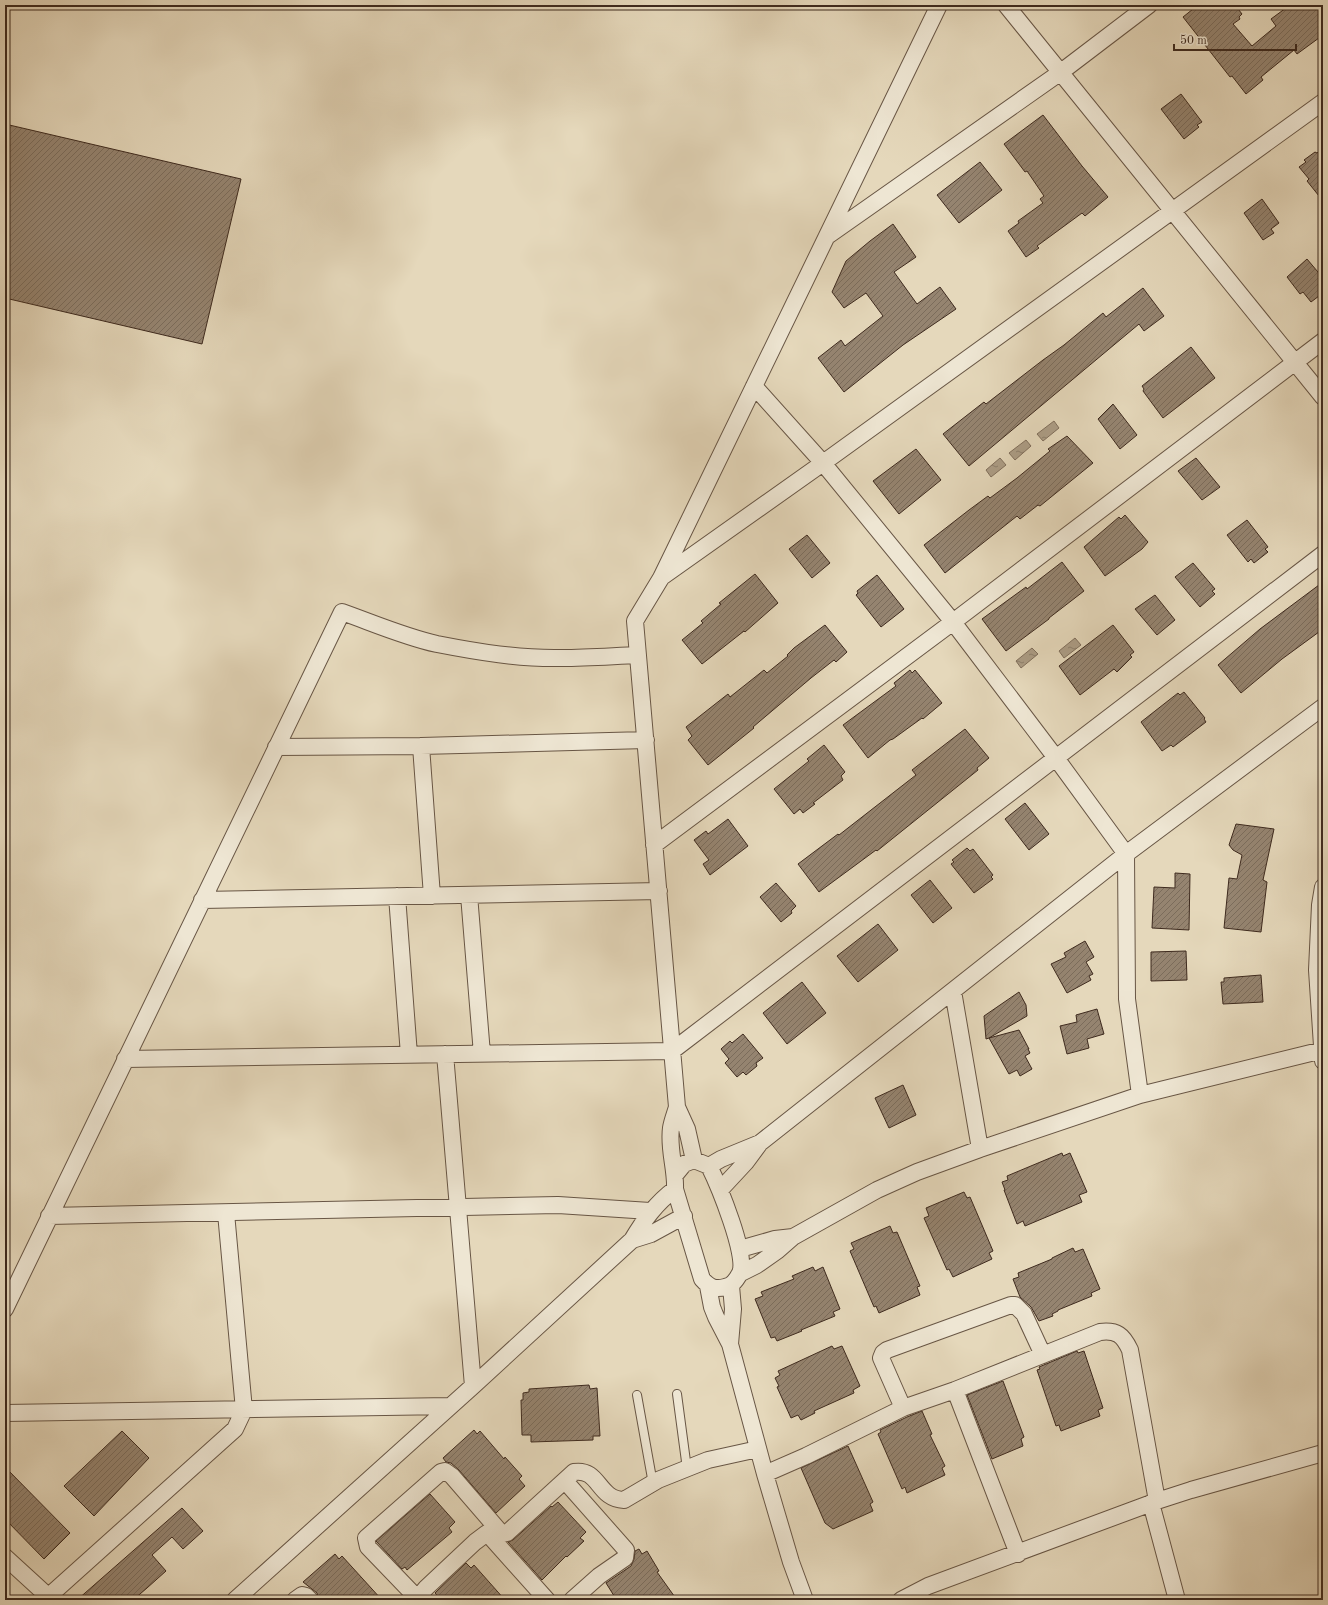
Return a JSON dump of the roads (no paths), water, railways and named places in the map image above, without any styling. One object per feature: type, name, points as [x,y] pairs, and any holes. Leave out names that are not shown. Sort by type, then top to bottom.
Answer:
[{"type":"street","points":[[694,1160],[687,1129],[677,1107],[635,621],[661,578],[939,5]]},
{"type":"street","points":[[1006,5],[1323,397]]},
{"type":"street","points":[[827,236],[1061,72],[1149,5]]},
{"type":"street","points":[[661,578],[1323,102]]},
{"type":"street","points":[[654,844],[953,622],[1323,340]]},
{"type":"street","points":[[754,386],[823,462],[953,622],[1056,758],[1126,854],[1127,999],[1140,1095]]},
{"type":"street","points":[[125,1059],[672,1051],[1323,554]]},
{"type":"street","points":[[7,1301],[342,612],[436,643],[476,651],[516,656],[561,658],[638,655]]},
{"type":"street","points":[[720,1190],[746,1162],[760,1143],[1126,854],[1323,706]]},
{"type":"street","points":[[276,747],[421,746],[646,740]]},
{"type":"street","points":[[421,746],[432,896]]},
{"type":"street","points":[[708,1286],[718,1289],[731,1286],[741,1273],[757,1265],[777,1251],[793,1237],[877,1190],[917,1172],[1140,1095],[1322,1054],[1317,970],[1320,905],[1323,888]]},
{"type":"street","points":[[202,900],[659,891]]},
{"type":"street","points":[[469,895],[482,1054]]},
{"type":"street","points":[[397,896],[409,1055]]},
{"type":"street","points":[[953,992],[980,1149]]},
{"type":"street","points":[[445,1054],[473,1386]]},
{"type":"street","points":[[677,1107],[671,1129],[675,1182],[698,1269],[702,1279],[708,1286],[712,1307],[730,1344],[765,1474],[791,1562],[805,1600]]},
{"type":"street","points":[[709,1166],[721,1159],[760,1143]]},
{"type":"street","points":[[235,1600],[473,1386],[632,1240],[650,1212],[665,1196],[675,1182],[684,1164],[694,1160],[709,1166],[720,1190],[740,1249],[742,1262],[741,1273]]},
{"type":"street","points":[[49,1216],[558,1206],[650,1212]]},
{"type":"street","points":[[5,1557],[51,1598],[235,1429],[244,1410],[226,1213]]},
{"type":"street","points":[[632,1240],[651,1234],[684,1216]]},
{"type":"street","points":[[740,1249],[775,1239],[793,1237]]},
{"type":"street","points":[[730,1344],[733,1309],[731,1286]]},
{"type":"street","points":[[903,1408],[881,1358],[883,1353],[887,1350],[1011,1305],[1015,1305],[1024,1314],[1043,1355]]},
{"type":"street","points":[[765,1474],[806,1456],[903,1408],[955,1390],[1100,1332],[1110,1331],[1125,1339],[1130,1350],[1154,1502],[1177,1600]]},
{"type":"street","points":[[955,1390],[1018,1554]]},
{"type":"street","points":[[5,1413],[450,1406]]},
{"type":"street","points":[[547,1600],[494,1534],[452,1476],[445,1471],[441,1472],[366,1538],[368,1547],[419,1600],[421,1594],[426,1588],[474,1542],[494,1534],[507,1533],[574,1472],[586,1472],[592,1476],[607,1494],[618,1500],[624,1500],[658,1480],[708,1460],[758,1449]]},
{"type":"street","points":[[901,1600],[928,1586],[1018,1554],[1154,1502],[1191,1490],[1323,1453]]},
{"type":"street","points":[[565,1481],[626,1550],[626,1555],[623,1559],[599,1576],[572,1600]]},
{"type":"street","points":[[295,1600],[302,1595],[306,1596],[310,1600]]},
{"type":"lane","points":[[677,1394],[687,1469]]},
{"type":"lane","points":[[637,1395],[653,1484]]},
{"type":"water","points":[[1054,421],[1059,428],[1043,441],[1037,434]]},
{"type":"water","points":[[1026,440],[1031,446],[1015,460],[1009,453]]},
{"type":"water","points":[[1000,458],[1006,465],[991,477],[986,470]]},
{"type":"water","points":[[1075,638],[1081,645],[1064,658],[1059,651]]},
{"type":"water","points":[[1032,648],[1038,654],[1021,668],[1016,661]]}]
